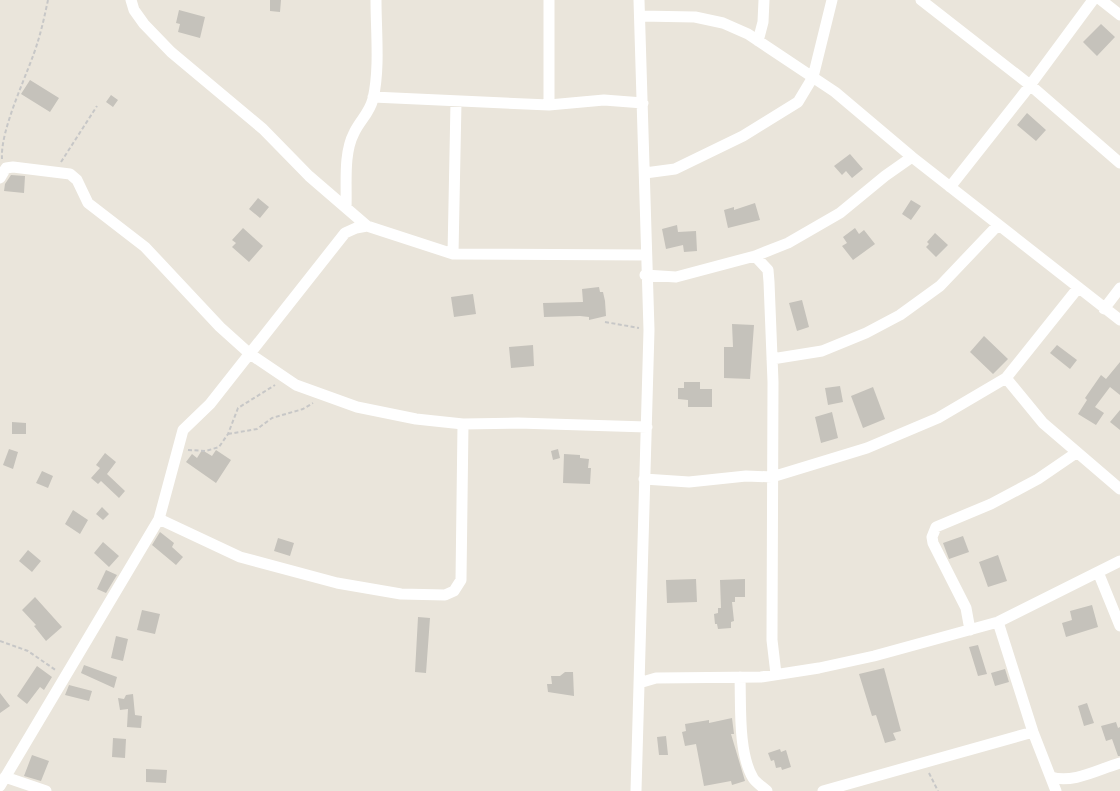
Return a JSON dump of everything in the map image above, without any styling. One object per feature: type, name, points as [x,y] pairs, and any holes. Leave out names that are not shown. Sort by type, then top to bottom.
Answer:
[{"type":"street","points":[[131,0],[134,10],[144,24],[172,52],[263,128],[309,176],[367,226],[453,254],[646,255]]},
{"type":"street","points":[[346,208],[348,156],[351,143],[354,132],[368,114],[373,97],[376,76],[376,0]]},
{"type":"street","points":[[549,0],[549,105]]},
{"type":"street","points":[[636,791],[649,330],[639,0]]},
{"type":"street","points":[[758,41],[763,22],[764,0]]},
{"type":"street","points":[[645,173],[675,168],[743,136],[798,102],[813,77],[832,0]]},
{"type":"street","points":[[921,0],[1030,85],[1120,163]]},
{"type":"street","points":[[950,187],[1030,85],[1093,0]]},
{"type":"street","points":[[1101,0],[1120,15]]},
{"type":"street","points":[[640,16],[695,16],[724,23],[758,41],[835,92],[912,157],[1120,320]]},
{"type":"street","points":[[373,97],[549,105],[604,100],[643,103]]},
{"type":"street","points":[[453,254],[456,102]]},
{"type":"street","points":[[646,275],[676,277],[755,256],[788,243],[840,213],[885,176],[912,157]]},
{"type":"street","points":[[3,173],[13,166],[66,172],[74,177],[88,203],[145,247],[220,327],[250,354],[287,380],[323,397],[365,409],[416,419],[463,424],[518,423],[646,427]]},
{"type":"street","points":[[772,359],[822,351],[866,333],[900,315],[940,286],[998,225]]},
{"type":"street","points":[[46,791],[3,781],[159,518],[167,497],[183,430],[210,404],[345,233],[367,226]]},
{"type":"street","points":[[755,256],[768,270],[772,359],[772,640],[776,674]]},
{"type":"street","points":[[644,479],[689,482],[746,476],[772,477],[867,448],[938,418],[1006,378],[1078,288]]},
{"type":"street","points":[[1104,308],[1120,288]]},
{"type":"street","points":[[1006,378],[1043,423],[1076,454],[1120,490]]},
{"type":"street","points":[[159,518],[240,557],[337,583],[401,594],[445,595],[454,591],[461,580],[463,424]]},
{"type":"street","points":[[970,630],[966,608],[933,543],[932,536],[936,527],[991,504],[1038,479],[1076,454]]},
{"type":"street","points":[[639,684],[656,678],[740,677],[776,674],[819,668],[874,656],[998,622],[1120,561]]},
{"type":"street","points":[[1098,572],[1120,626]]},
{"type":"street","points":[[998,622],[1033,732],[1056,791]]},
{"type":"street","points":[[740,677],[741,718],[747,762],[754,779],[767,791]]},
{"type":"street","points":[[823,791],[1033,732]]},
{"type":"street","points":[[1051,777],[1060,780],[1075,778],[1120,763]]},
{"type":"path","points":[[3,173],[1,157],[6,130],[14,100],[38,41],[48,0]]},
{"type":"path","points":[[56,171],[96,106]]},
{"type":"path","points":[[605,322],[649,330]]},
{"type":"path","points":[[177,450],[213,450],[223,443],[240,405],[287,380]]},
{"type":"path","points":[[228,434],[257,429],[269,420],[303,409],[323,397]]},
{"type":"path","points":[[0,641],[28,651],[66,677]]},
{"type":"path","points":[[924,762],[938,791]]},
{"type":"building","points":[[270,0],[281,0],[280,12],[270,11]]},
{"type":"building","points":[[179,10],[205,17],[200,38],[178,32],[180,24],[176,23]]},
{"type":"building","points":[[1101,24],[1115,37],[1097,56],[1083,42]]},
{"type":"building","points":[[30,80],[59,98],[50,112],[21,94]]},
{"type":"building","points":[[111,95],[118,100],[113,107],[106,102]]},
{"type":"building","points":[[1027,113],[1046,130],[1036,141],[1017,125]]},
{"type":"building","points":[[850,154],[863,169],[852,178],[846,171],[842,175],[834,166]]},
{"type":"building","points":[[11,175],[25,176],[24,193],[4,191],[5,184]]},
{"type":"building","points":[[258,198],[269,207],[260,218],[249,209]]},
{"type":"building","points":[[911,200],[921,206],[911,220],[902,214]]},
{"type":"building","points":[[755,203],[760,220],[728,228],[724,210],[734,207],[734,210]]},
{"type":"building","points":[[677,225],[678,232],[696,231],[697,251],[684,252],[683,245],[666,249],[662,229]]},
{"type":"building","points":[[243,228],[263,246],[249,262],[232,247],[236,243],[232,240]]},
{"type":"building","points":[[855,228],[859,234],[864,230],[875,244],[853,260],[842,246],[847,243],[843,237]]},
{"type":"building","points":[[935,233],[948,245],[936,257],[926,247],[929,244],[927,242]]},
{"type":"building","points":[[599,287],[600,292],[603,292],[606,316],[589,320],[589,317],[580,316],[544,317],[543,303],[583,302],[582,289]]},
{"type":"building","points":[[473,294],[476,314],[454,317],[451,297]]},
{"type":"building","points":[[802,300],[809,327],[797,331],[789,303]]},
{"type":"building","points":[[732,324],[754,325],[750,379],[724,378],[724,347],[733,347]]},
{"type":"building","points":[[984,336],[1008,359],[993,374],[970,352]]},
{"type":"building","points":[[533,345],[534,366],[511,368],[509,347]]},
{"type":"building","points":[[1057,345],[1077,360],[1070,369],[1050,353]]},
{"type":"building","points":[[1120,362],[1120,395],[1110,387],[1095,407],[1104,413],[1096,425],[1078,414],[1087,400],[1085,398],[1101,375],[1106,379]]},
{"type":"building","points":[[684,382],[700,382],[700,389],[712,389],[712,407],[688,407],[688,400],[678,399],[678,388],[684,388]]},
{"type":"building","points":[[840,386],[843,402],[828,405],[825,388]]},
{"type":"building","points":[[873,387],[885,419],[863,428],[851,396]]},
{"type":"building","points":[[1120,410],[1120,430],[1110,422]]},
{"type":"building","points":[[832,412],[838,438],[821,443],[815,417]]},
{"type":"building","points":[[12,422],[26,423],[26,434],[12,434]]},
{"type":"building","points":[[9,449],[18,452],[13,469],[3,465]]},
{"type":"building","points":[[558,449],[560,458],[553,460],[551,451]]},
{"type":"building","points":[[202,450],[212,456],[216,450],[231,460],[216,483],[186,462],[192,454],[197,458]]},
{"type":"building","points":[[105,453],[116,462],[107,474],[125,491],[119,498],[101,481],[98,484],[91,478],[100,468],[96,465]]},
{"type":"building","points":[[564,454],[580,455],[580,458],[589,459],[588,468],[591,468],[590,484],[563,483]]},
{"type":"building","points":[[42,471],[53,476],[48,488],[36,483]]},
{"type":"building","points":[[102,507],[109,514],[103,520],[96,514]]},
{"type":"building","points":[[73,510],[88,520],[80,534],[65,524]]},
{"type":"building","points":[[160,532],[174,543],[172,547],[183,557],[176,565],[152,545]]},
{"type":"building","points":[[963,536],[969,552],[949,559],[943,543]]},
{"type":"building","points":[[278,538],[294,543],[290,556],[274,551]]},
{"type":"building","points":[[103,542],[119,556],[109,567],[94,553]]},
{"type":"building","points":[[28,550],[41,561],[32,572],[19,561]]},
{"type":"building","points":[[998,555],[1007,581],[988,587],[979,562]]},
{"type":"building","points":[[106,570],[117,575],[106,593],[97,589]]},
{"type":"building","points":[[696,579],[697,602],[667,603],[666,580]]},
{"type":"building","points":[[745,579],[745,597],[735,597],[735,602],[732,602],[734,621],[731,622],[731,628],[718,629],[717,624],[715,624],[714,614],[718,613],[718,608],[721,608],[720,580]]},
{"type":"building","points":[[35,597],[62,627],[46,641],[34,626],[36,625],[22,610]]},
{"type":"building","points":[[1092,605],[1098,627],[1066,637],[1062,623],[1072,620],[1070,611]]},
{"type":"building","points":[[142,610],[160,614],[155,634],[137,630]]},
{"type":"building","points":[[418,617],[430,618],[426,673],[415,672]]},
{"type":"building","points":[[116,636],[128,639],[123,661],[111,658]]},
{"type":"building","points":[[978,645],[987,674],[978,676],[969,647]]},
{"type":"building","points":[[84,665],[117,677],[114,688],[81,673]]},
{"type":"building","points":[[37,666],[52,677],[44,690],[40,687],[27,704],[17,696]]},
{"type":"building","points":[[884,668],[901,731],[893,733],[896,740],[885,743],[876,715],[872,716],[859,674]]},
{"type":"building","points":[[1005,669],[1009,682],[995,686],[991,673]]},
{"type":"building","points":[[565,672],[573,672],[574,696],[548,692],[547,684],[552,684],[551,676],[560,676]]},
{"type":"building","points":[[69,685],[92,691],[89,701],[65,695]]},
{"type":"building","points":[[0,693],[10,706],[0,713]]},
{"type":"building","points":[[133,694],[135,715],[142,716],[141,728],[127,727],[128,709],[120,710],[118,698],[124,699],[126,695]]},
{"type":"building","points":[[1087,703],[1094,723],[1084,726],[1078,706]]},
{"type":"building","points":[[732,718],[734,734],[731,734],[745,781],[732,785],[731,781],[704,786],[696,744],[685,746],[682,732],[686,731],[685,724],[709,720],[709,723]]},
{"type":"building","points":[[1116,722],[1118,728],[1120,727],[1120,756],[1118,756],[1112,739],[1106,741],[1101,726]]},
{"type":"building","points":[[666,736],[668,755],[659,755],[657,737]]},
{"type":"building","points":[[113,738],[126,739],[125,758],[112,757]]},
{"type":"building","points":[[780,749],[781,752],[786,750],[791,767],[782,770],[781,767],[776,768],[774,760],[771,761],[768,753]]},
{"type":"building","points":[[32,755],[49,761],[41,781],[24,776]]},
{"type":"building","points":[[146,769],[167,770],[166,783],[146,782]]}]
